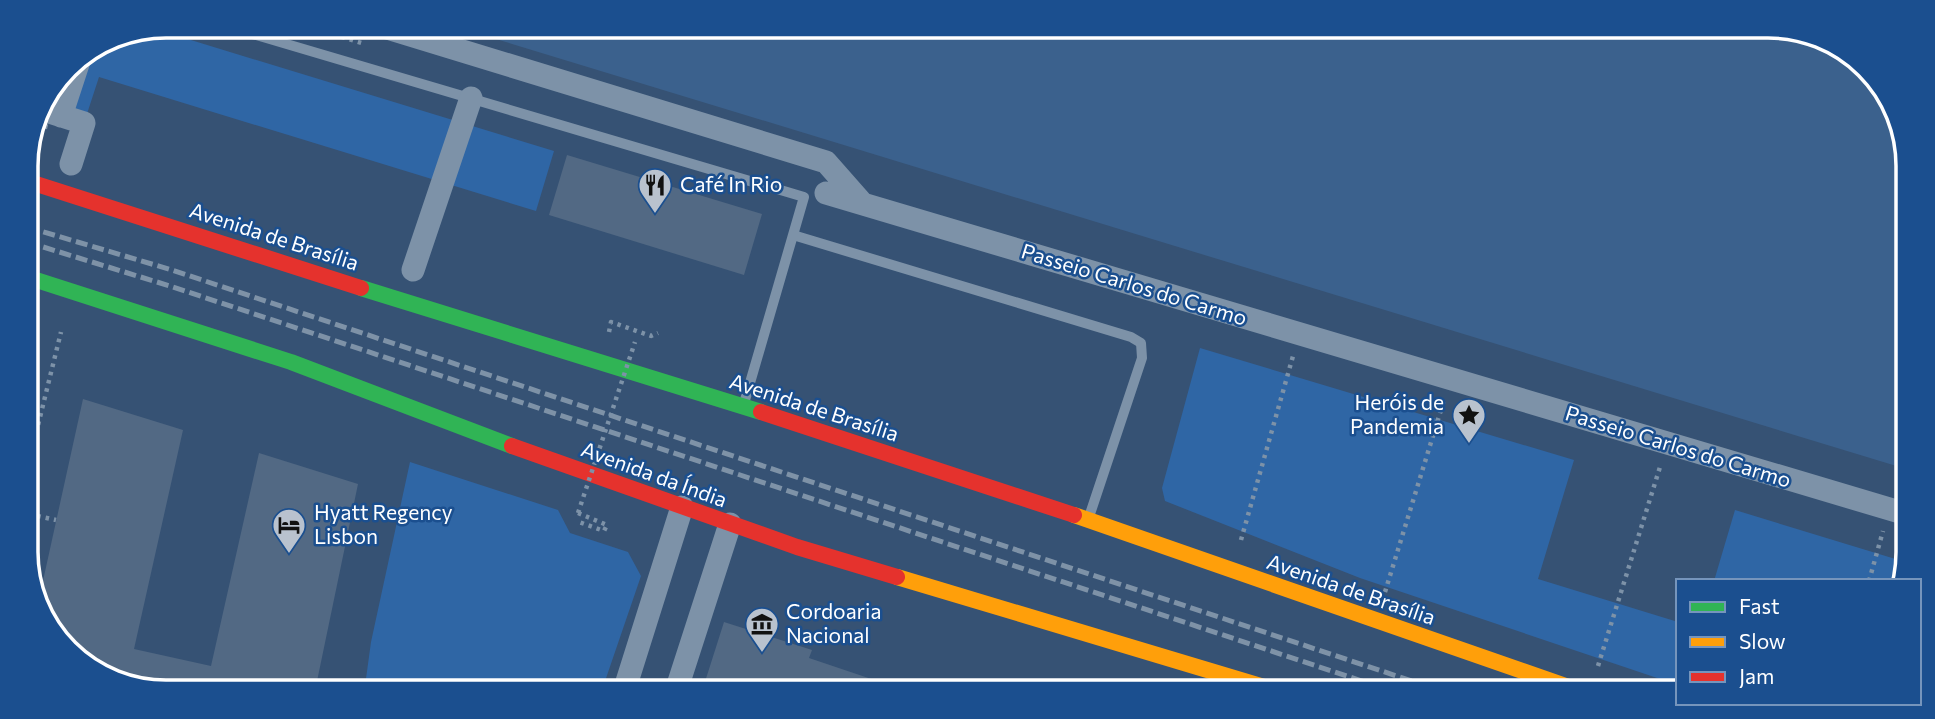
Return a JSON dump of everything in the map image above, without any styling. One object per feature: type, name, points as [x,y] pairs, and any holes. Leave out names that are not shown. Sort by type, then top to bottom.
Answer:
[{"type":"main road","name":"Avenida de Brasília","points":[[39,185],[743,406],[1088,520],[1548,680]]},
{"type":"main road","name":"Avenida da Índia","points":[[39,281],[291,362],[425,415],[730,524],[1055,627],[1239,680]]},
{"type":"street","points":[[420,38],[826,162],[863,204]]},
{"type":"street","points":[[413,270],[471,98]]},
{"type":"street","points":[[51,113],[84,123],[71,164]]},
{"type":"street","name":"Passeio Carlos do Carmo","points":[[826,193],[1896,511]]},
{"type":"street","points":[[628,680],[682,507]]},
{"type":"street","points":[[680,680],[730,524]]},
{"type":"lane","points":[[266,38],[804,197],[743,406]]},
{"type":"lane","points":[[793,235],[1089,324],[1141,343],[1142,358],[1088,520]]},
{"type":"path","points":[[617,336],[609,333],[611,322],[651,337],[658,333]]},
{"type":"path","points":[[38,424],[61,332]]},
{"type":"path","points":[[1241,540],[1299,334]]},
{"type":"path","points":[[579,522],[604,531],[607,525],[578,513],[635,342],[626,339]]},
{"type":"path","points":[[1384,597],[1450,379]]},
{"type":"path","points":[[1597,670],[1667,444]]},
{"type":"path","points":[[1870,579],[1896,511]]},
{"type":"path","points":[[38,516],[56,520]]},
{"type":"shaded area","points":[[184,38],[554,151],[536,211],[99,77],[84,123],[53,109],[70,82],[82,70],[126,45],[150,40]]},
{"type":"shaded area","points":[[493,38],[1768,38],[1809,45],[1839,60],[1865,82],[1883,110],[1892,134],[1896,167],[1896,466]]},
{"type":"shaded area","points":[[1200,348],[1574,460],[1538,579],[1676,621],[1676,680],[1663,680],[1360,578],[1165,501],[1162,488]]},
{"type":"shaded area","points":[[410,462],[558,510],[570,533],[628,552],[641,576],[605,680],[366,680],[371,642]]},
{"type":"shaded area","points":[[1735,510],[1896,559],[1893,579],[1715,579]]},
{"type":"building","name":"Café In Rio","points":[[567,155],[762,214],[744,275],[549,215]]},
{"type":"building","name":"Hyatt Regency Lisbon","points":[[83,399],[183,430],[134,649],[211,666],[259,453],[358,484],[317,680],[167,680],[126,674],[96,659],[70,637],[52,609],[43,583]]},
{"type":"building","name":"Cordoaria Nacional","points":[[724,622],[812,650],[809,658],[874,680],[706,680]]},
{"type":"railway","points":[[39,231],[172,270],[1409,680]]},
{"type":"railway","points":[[39,246],[170,286],[1359,680]]},
{"type":"traffic: fast","points":[[39,281],[291,362],[512,446]]},
{"type":"traffic: fast","points":[[361,288],[761,412]]},
{"type":"traffic: slow","points":[[1074,515],[1548,680]]},
{"type":"traffic: slow","points":[[897,577],[1241,680]]},
{"type":"traffic: jam","points":[[39,185],[361,288]]},
{"type":"traffic: jam","points":[[761,412],[1074,515]]},
{"type":"traffic: jam","points":[[512,446],[797,547],[897,577]]},
{"type":"place","name":"Café In Rio","points":[[655,215]]},
{"type":"place","name":"Heróis de Pandemia","points":[[1469,445]]},
{"type":"place","name":"Hyatt Regency Lisbon","points":[[289,555]]},
{"type":"place","name":"Cordoaria Nacional","points":[[762,654]]}]
